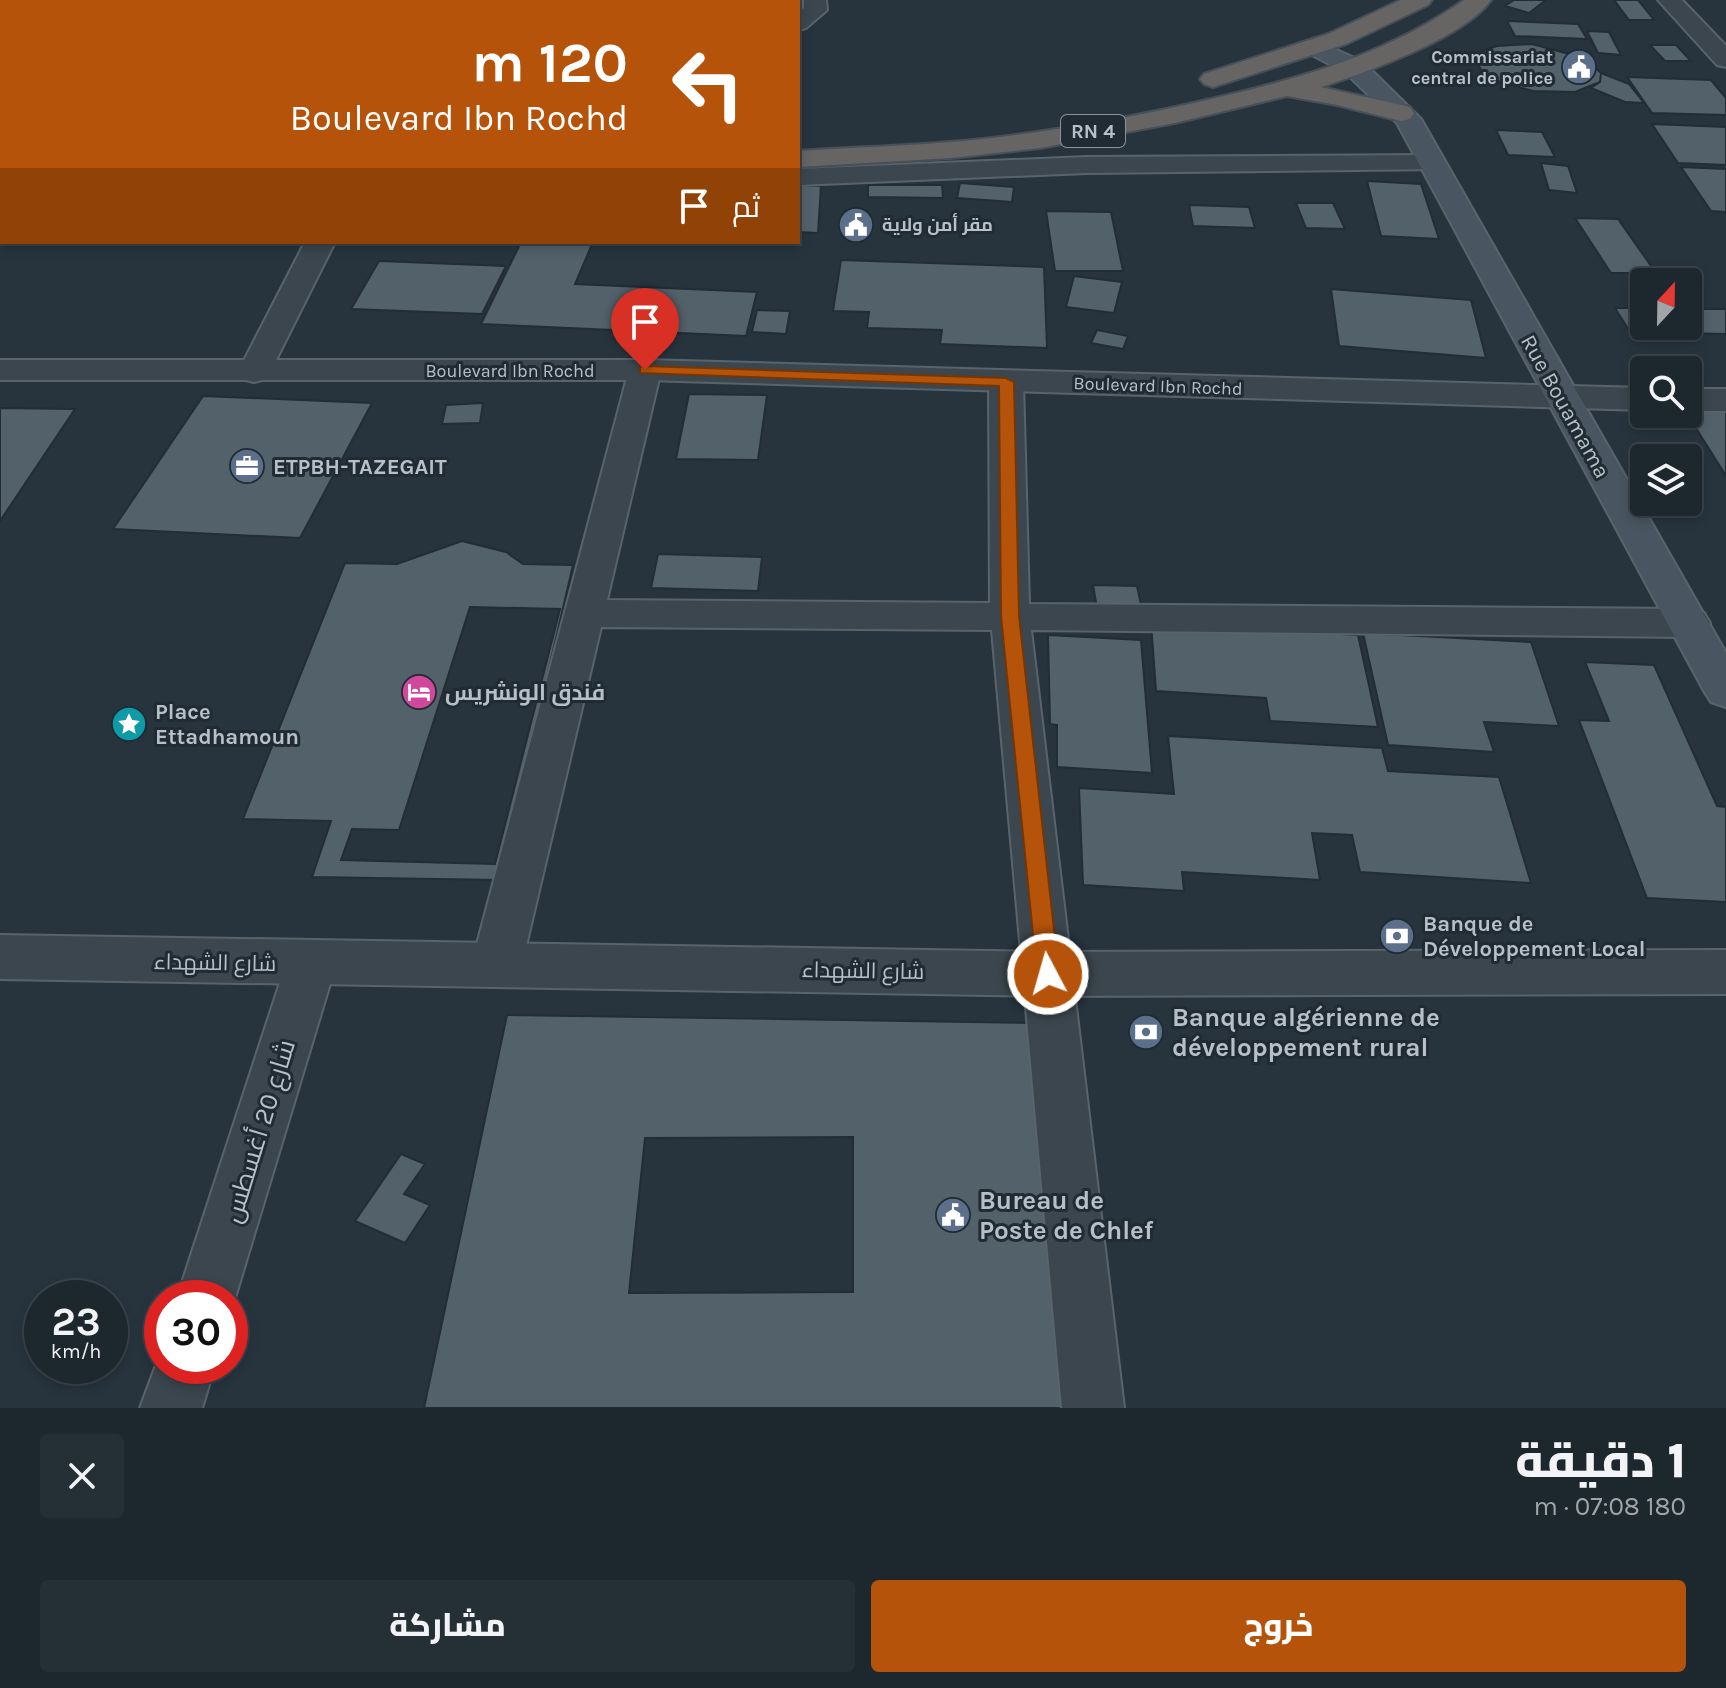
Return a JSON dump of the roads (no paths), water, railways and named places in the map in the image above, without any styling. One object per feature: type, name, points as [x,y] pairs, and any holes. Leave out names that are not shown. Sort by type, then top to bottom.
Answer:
[{"type":"highway","name":"RN 4","points":[[800,142],[914,134],[1043,116],[1164,93],[1326,43],[1420,0]]},
{"type":"highway","points":[[1389,71],[1412,42],[1479,0]]},
{"type":"highway","name":"RN 4","points":[[800,159],[971,148],[1077,133],[1207,109],[1285,89],[1389,71]]},
{"type":"highway","points":[[1285,89],[1338,97],[1404,116]]},
{"type":"main road","points":[[1326,43],[1389,71],[1407,87],[1404,116]]},
{"type":"main road","points":[[1389,71],[1404,116]]},
{"type":"main road","name":"Rue Bouamama","points":[[1404,116],[1726,691]]},
{"type":"street","points":[[800,22],[816,10],[815,0]]},
{"type":"street","points":[[1669,0],[1726,60]]},
{"type":"street","points":[[800,177],[1087,165],[1432,163]]},
{"type":"street","points":[[254,372],[319,244]]},
{"type":"street","name":"Boulevard Ibn Rochd","points":[[0,370],[645,370],[1630,399]]},
{"type":"street","points":[[497,963],[645,370]]},
{"type":"street","points":[[1006,382],[1010,616],[1093,1408]]},
{"type":"street","points":[[1702,400],[1726,400]]},
{"type":"street","points":[[583,613],[1690,623]]},
{"type":"street","name":"شارع الشهداء","points":[[0,957],[1048,974],[1726,972]]},
{"type":"street","name":"شارع 20 أغسطس","points":[[212,1280],[311,964]]},
{"type":"street","points":[[171,1408],[179,1384]]},
{"type":"place","name":"Commissariat central de police","points":[[1579,67]]},
{"type":"place","name":"مقر أمن ولاية","points":[[856,225]]},
{"type":"place","name":"ETPBH-TAZEGAIT","points":[[247,466]]},
{"type":"place","name":"فندق الونشريس","points":[[419,692]]},
{"type":"place","name":"Place Ettadhamoun","points":[[129,724]]},
{"type":"place","name":"Banque de Développement Local","points":[[1397,936]]},
{"type":"place","name":"Banque algérienne de développement rural","points":[[1146,1032]]},
{"type":"place","name":"Bureau de Poste de Chlef","points":[[953,1215]]}]
